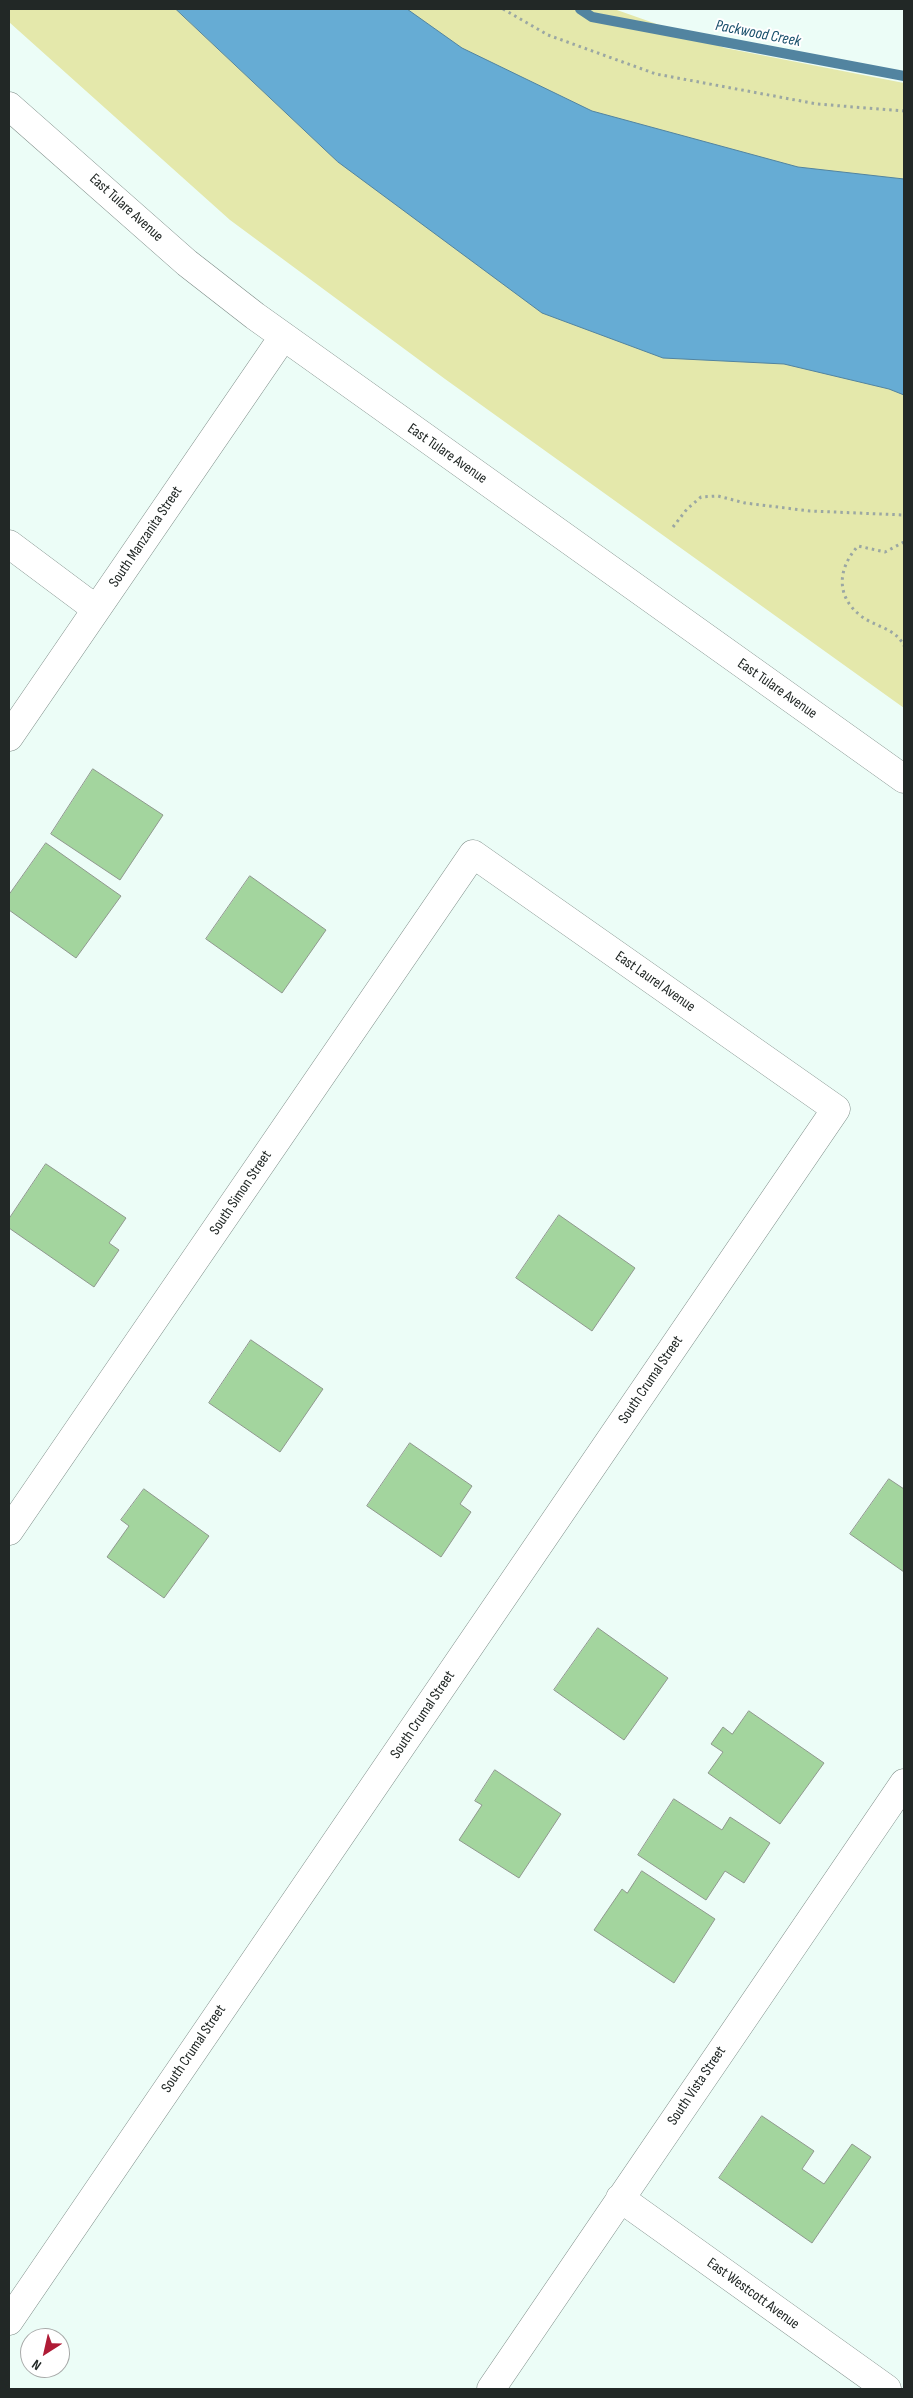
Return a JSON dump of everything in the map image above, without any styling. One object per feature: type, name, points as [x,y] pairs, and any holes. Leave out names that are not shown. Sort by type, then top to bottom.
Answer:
[{"type":"street","name":"East Tulare Avenue","points":[[9,106],[187,263],[283,337],[904,779]]},
{"type":"street","name":"South Manzanita Street","points":[[9,737],[283,337]]},
{"type":"street","points":[[9,544],[96,609]]},
{"type":"street","name":"East Laurel Avenue","points":[[473,854],[836,1109]]},
{"type":"street","name":"South Simon Street","points":[[9,1531],[473,854]]},
{"type":"street","name":"South Crumal Street","points":[[9,2321],[836,1109]]},
{"type":"street","name":"South Vista Street","points":[[491,2389],[620,2198],[896,1815],[904,1783]]},
{"type":"street","name":"East Westcott Avenue","points":[[620,2198],[887,2389]]},
{"type":"path","points":[[503,9],[548,35],[656,74],[816,104],[904,111]]},
{"type":"path","points":[[673,527],[687,509],[701,497],[718,496],[745,503],[810,511],[904,515]]},
{"type":"path","points":[[904,542],[885,552],[858,546],[849,555],[842,569],[842,582],[852,607],[861,617],[900,637],[904,646]]},
{"type":"green space","points":[[9,9],[614,9],[725,48],[904,83],[904,708],[445,379],[230,220],[9,22]]},
{"type":"water","points":[[176,9],[407,9],[462,48],[592,111],[798,167],[904,179],[904,395],[889,389],[784,364],[663,358],[542,313],[338,162]]},
{"type":"building","points":[[93,769],[163,815],[120,880],[51,834]]},
{"type":"building","points":[[46,843],[121,896],[76,958],[9,910],[9,895]]},
{"type":"building","points":[[250,876],[326,930],[282,993],[206,939]]},
{"type":"building","points":[[46,1164],[126,1218],[109,1243],[119,1250],[94,1287],[9,1228],[9,1219]]},
{"type":"building","points":[[559,1215],[635,1268],[592,1331],[516,1278]]},
{"type":"building","points":[[251,1340],[323,1389],[280,1452],[209,1403]]},
{"type":"building","points":[[410,1443],[472,1486],[460,1504],[471,1512],[441,1557],[367,1506]]},
{"type":"building","points":[[889,1479],[904,1489],[904,1572],[850,1534]]},
{"type":"building","points":[[144,1489],[209,1536],[164,1598],[107,1557],[129,1526],[121,1520]]},
{"type":"building","points":[[598,1628],[668,1678],[624,1740],[554,1690]]},
{"type":"building","points":[[749,1711],[824,1763],[780,1824],[708,1773],[723,1752],[711,1744],[723,1727],[732,1734]]},
{"type":"building","points":[[495,1770],[561,1814],[519,1878],[459,1840],[482,1805],[475,1801]]},
{"type":"building","points":[[674,1799],[722,1830],[730,1817],[770,1843],[744,1883],[725,1871],[706,1900],[638,1855]]},
{"type":"building","points":[[642,1871],[715,1919],[674,1983],[594,1930],[622,1889],[627,1893]]},
{"type":"building","points":[[762,2116],[814,2151],[802,2169],[824,2184],[852,2144],[871,2157],[812,2243],[719,2178]]},
{"type":"waterway","name":"Packwood Creek","points":[[580,9],[592,17],[904,76]]}]
